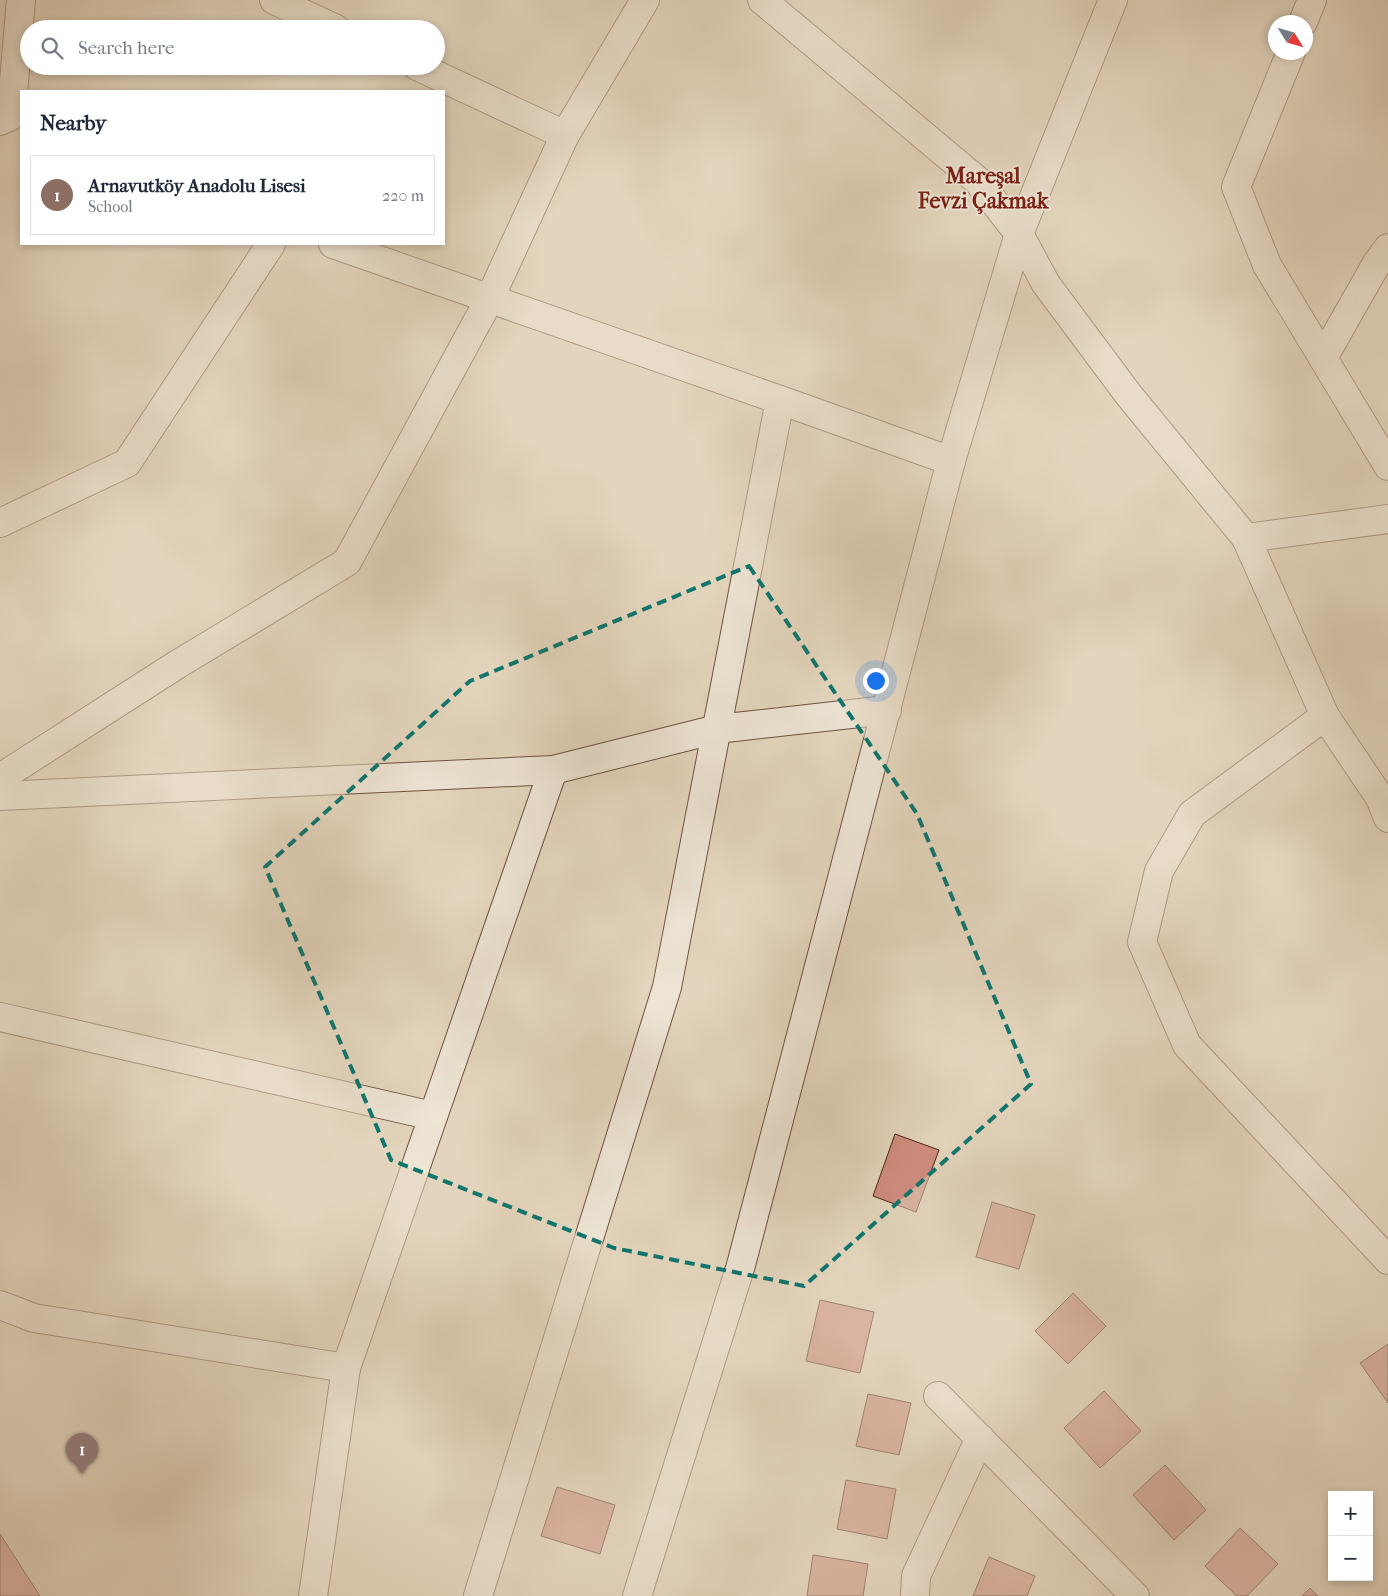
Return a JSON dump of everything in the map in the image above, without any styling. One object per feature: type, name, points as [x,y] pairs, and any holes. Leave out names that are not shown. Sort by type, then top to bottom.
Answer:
[{"type":"street","points":[[11,119],[21,0]]},
{"type":"street","points":[[274,0],[317,20]]},
{"type":"street","points":[[0,778],[178,664],[347,562],[490,298],[565,135],[645,0]]},
{"type":"street","points":[[762,0],[978,181],[1019,234],[1046,284],[1128,394],[1246,538],[1325,716],[1385,804]]},
{"type":"street","points":[[637,1596],[742,1265],[951,461],[1019,234],[1113,0]]},
{"type":"street","points":[[1306,15],[1312,0]]},
{"type":"street","points":[[1288,60],[1236,187],[1267,266],[1388,466]]},
{"type":"street","points":[[436,75],[565,135]]},
{"type":"street","points":[[0,523],[127,463],[271,245]]},
{"type":"street","points":[[336,245],[951,461]]},
{"type":"street","points":[[1324,358],[1377,263],[1388,248]]},
{"type":"street","points":[[478,1596],[667,987],[780,400]]},
{"type":"street","points":[[1246,538],[1388,518]]},
{"type":"street","points":[[0,796],[553,770],[717,729],[886,710]]},
{"type":"street","points":[[1325,716],[1192,814],[1159,872],[1142,942],[1186,1045],[1388,1260]]},
{"type":"street","points":[[313,1596],[346,1368],[553,770]]},
{"type":"street","points":[[0,1016],[433,1116]]},
{"type":"street","points":[[0,1305],[34,1318],[346,1368]]},
{"type":"street","points":[[938,1396],[1135,1596]]},
{"type":"street","points":[[914,1596],[916,1576],[980,1438]]},
{"type":"highlighted area","points":[[749,566],[917,814],[1031,1084],[804,1286],[614,1248],[391,1160],[265,867],[470,681]]},
{"type":"building","points":[[895,1134],[939,1150],[916,1212],[873,1196]]},
{"type":"building","points":[[992,1202],[1035,1215],[1019,1269],[976,1257]]},
{"type":"building","points":[[1073,1293],[1106,1326],[1068,1364],[1035,1331]]},
{"type":"building","points":[[820,1300],[874,1312],[860,1373],[806,1361]]},
{"type":"building","points":[[1388,1344],[1388,1403],[1360,1363]]},
{"type":"building","points":[[1104,1391],[1141,1431],[1100,1468],[1064,1428]]},
{"type":"building","points":[[868,1394],[911,1403],[899,1455],[856,1446]]},
{"type":"building","points":[[1165,1465],[1206,1510],[1174,1540],[1133,1495]]},
{"type":"building","points":[[846,1480],[896,1489],[887,1539],[837,1529]]},
{"type":"building","points":[[557,1487],[615,1505],[600,1554],[541,1536]]},
{"type":"building","points":[[1240,1528],[1278,1564],[1247,1596],[1237,1596],[1205,1566]]},
{"type":"building","points":[[0,1534],[40,1596],[0,1596]]},
{"type":"building","points":[[813,1555],[868,1564],[863,1596],[807,1596]]},
{"type":"building","points":[[989,1557],[1035,1576],[1027,1596],[973,1596]]},
{"type":"building","points":[[1310,1588],[1318,1596],[1302,1596]]},
{"type":"place","name":"Arnavutköy Anadolu Lisesi","points":[[82,1474]]},
{"type":"district","name":"Mareşal Fevzi Çakmak","points":[[983,188]]}]
